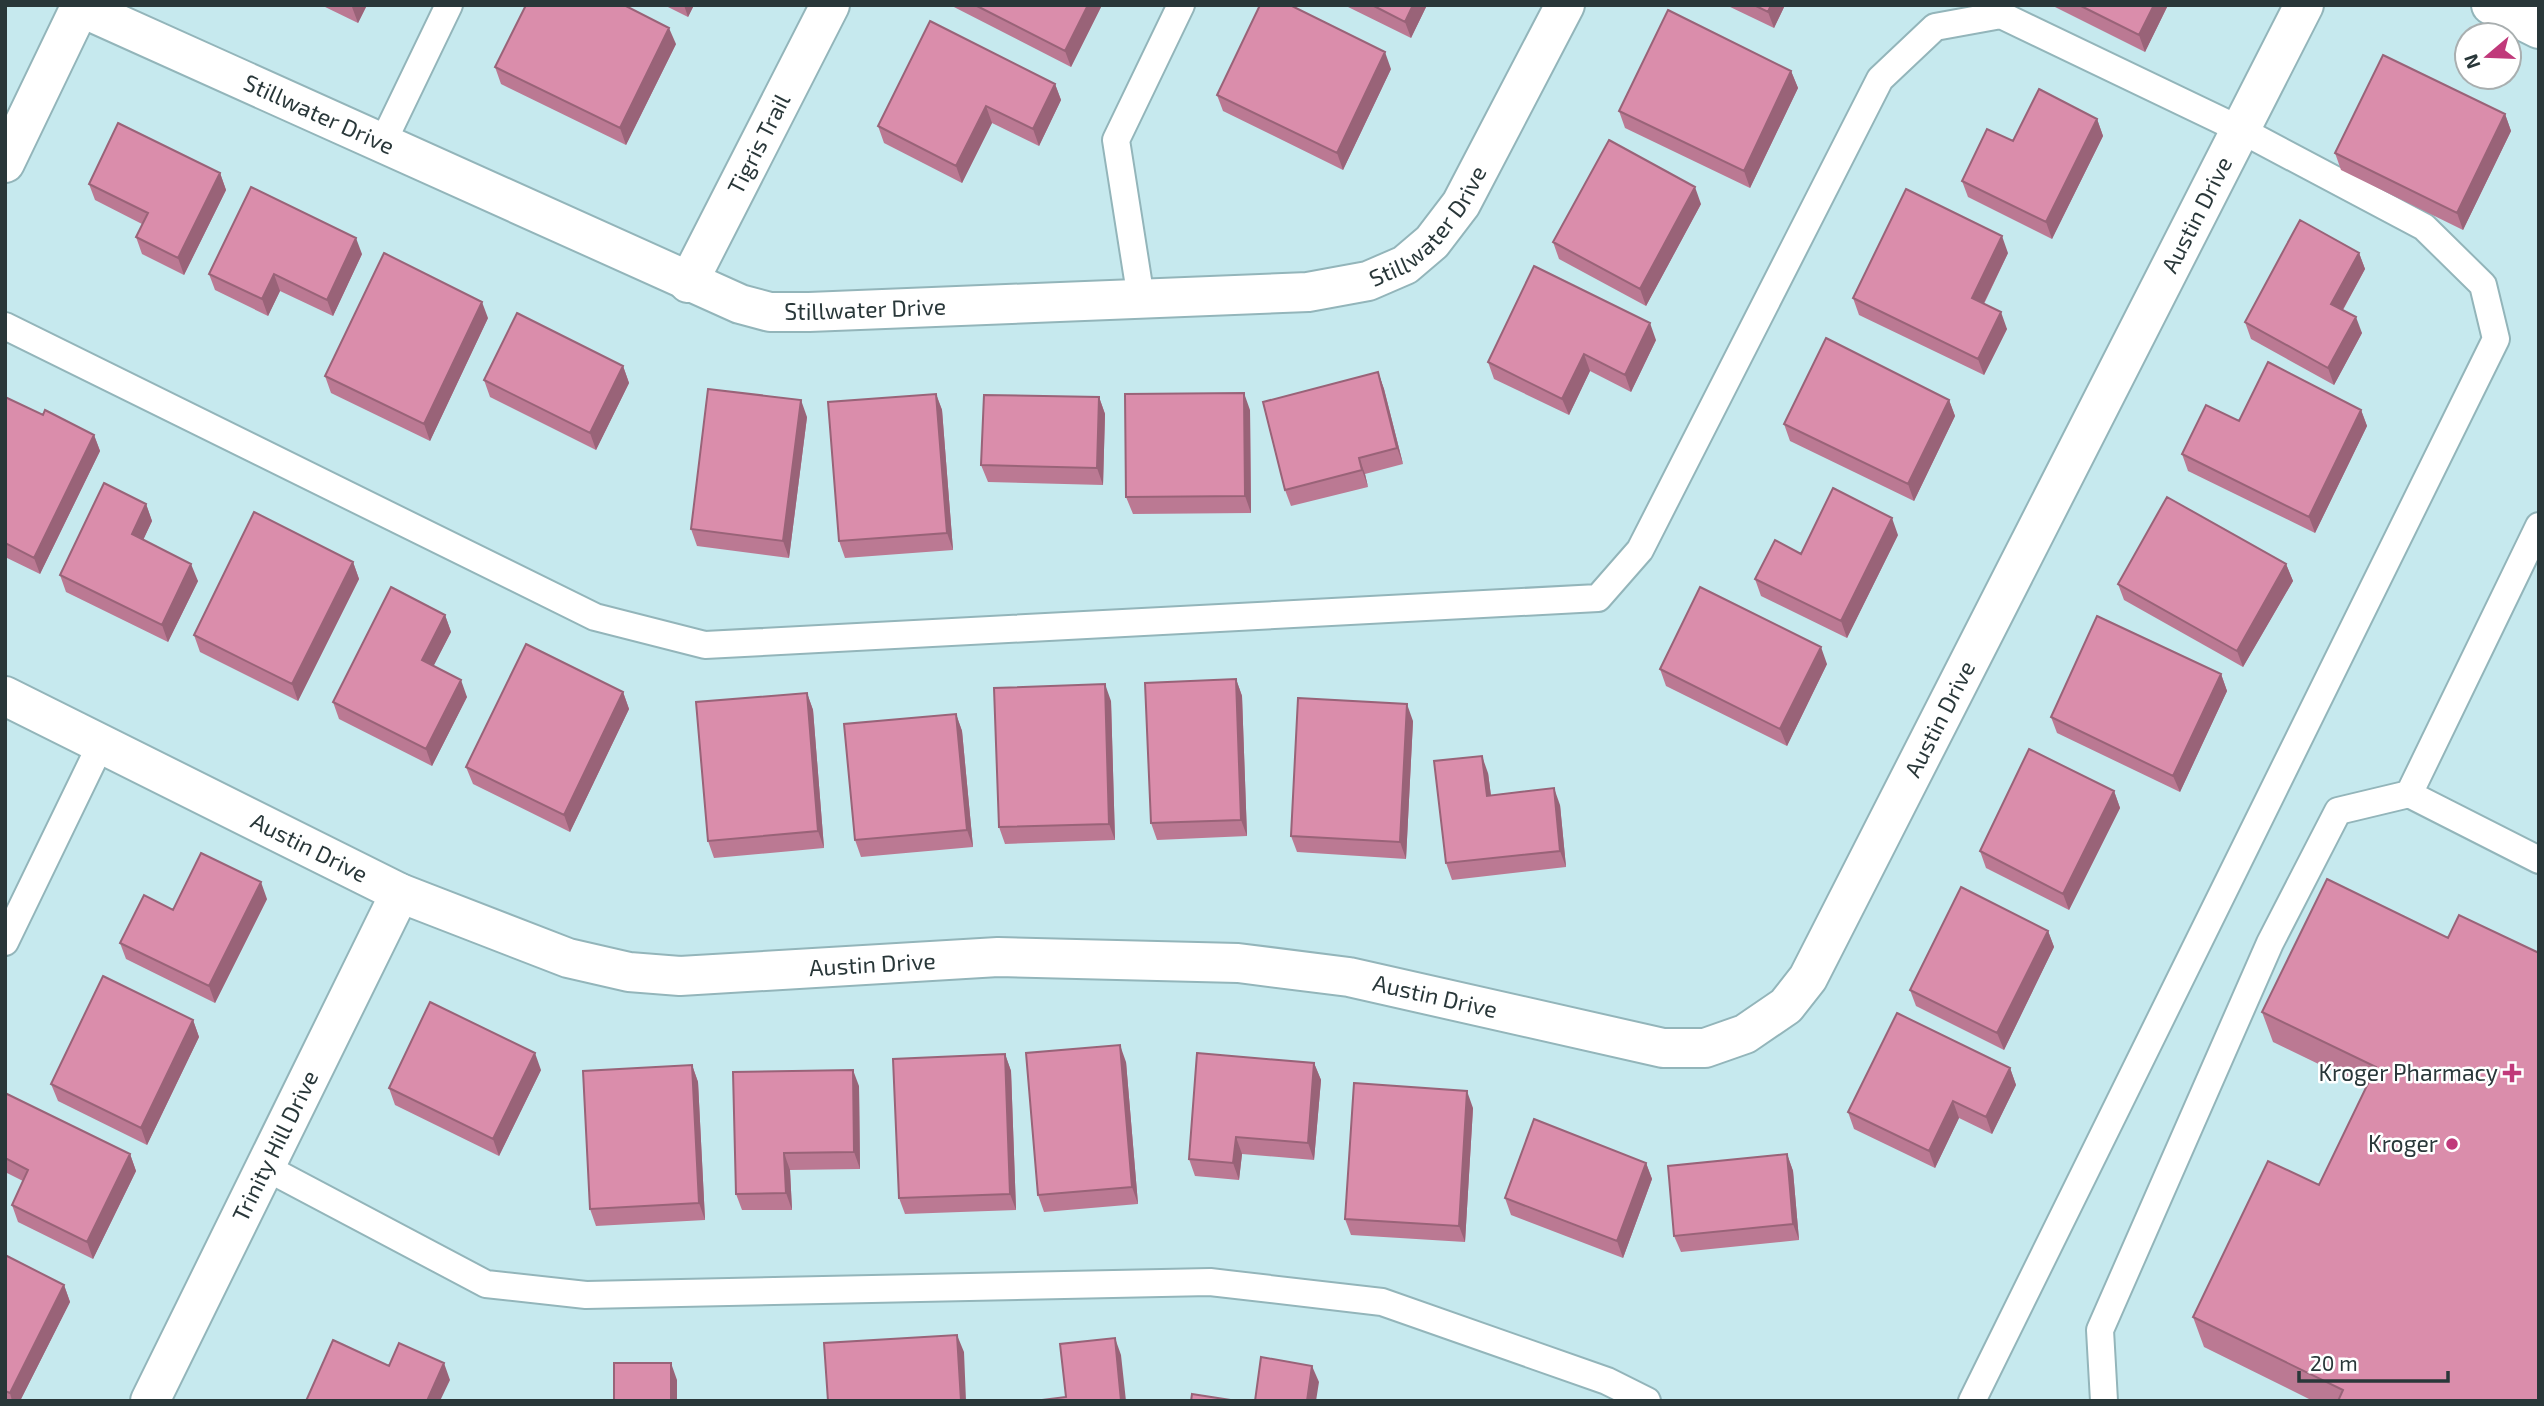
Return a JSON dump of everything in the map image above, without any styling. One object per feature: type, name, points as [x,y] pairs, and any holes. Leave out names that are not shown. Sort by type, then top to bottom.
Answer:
[{"type":"street","name":"Tigris Trail","points":[[688,283],[830,5]]},
{"type":"street","name":"Stillwater Drive","points":[[80,6],[688,283],[740,304],[770,312],[809,313],[1308,292],[1368,281],[1405,265],[1432,242],[1461,204],[1565,5]]},
{"type":"street","name":"Austin Drive","points":[[5,696],[400,893],[568,958],[629,972],[680,976],[999,957],[1238,962],[1349,977],[1663,1048],[1705,1048],[1745,1034],[1786,1006],[1808,978],[2304,5]]},
{"type":"street","points":[[2491,5],[2539,29]]},
{"type":"street","points":[[5,163],[80,6]]},
{"type":"street","name":"Trinity Hill Drive","points":[[150,1401],[400,893]]},
{"type":"lane","points":[[382,144],[449,5]]},
{"type":"lane","points":[[1141,299],[1116,140],[1181,5]]},
{"type":"lane","points":[[5,326],[595,617],[705,645],[1598,598],[1640,550],[1881,79],[1935,27],[2001,15],[2241,130],[2424,227],[2483,285],[2496,339],[1972,1401]]},
{"type":"lane","points":[[2409,794],[2539,526]]},
{"type":"lane","points":[[5,942],[101,744]]},
{"type":"lane","points":[[2104,1401],[2100,1330],[2270,943],[2339,811],[2409,794],[2539,860]]},
{"type":"lane","points":[[265,1167],[486,1284],[586,1295],[1210,1282],[1382,1302],[1607,1381],[1647,1401]]},
{"type":"building","points":[[526,5],[624,5],[669,28],[620,128],[495,67]]},
{"type":"building","points":[[975,5],[1088,5],[1065,51]]},
{"type":"building","points":[[1260,5],[1290,5],[1385,52],[1337,153],[1217,95]]},
{"type":"building","points":[[1372,5],[1413,5],[1405,22]]},
{"type":"building","points":[[1754,5],[1771,5],[1768,12]]},
{"type":"building","points":[[2079,5],[2154,5],[2139,35]]},
{"type":"building","points":[[1668,10],[1791,71],[1744,171],[1619,111]]},
{"type":"building","points":[[930,21],[1055,84],[1033,129],[986,106],[956,166],[878,126]]},
{"type":"building","points":[[2383,55],[2505,114],[2457,213],[2335,153]]},
{"type":"building","points":[[2039,89],[2097,119],[2046,222],[1962,181],[1987,129],[2013,141]]},
{"type":"building","points":[[118,123],[220,173],[178,258],[136,237],[148,213],[89,184]]},
{"type":"building","points":[[1609,140],[1695,187],[1640,289],[1553,242]]},
{"type":"building","points":[[251,187],[356,238],[327,300],[274,274],[262,299],[209,274]]},
{"type":"building","points":[[1906,189],[2002,236],[1972,298],[2001,312],[1978,359],[1853,298]]},
{"type":"building","points":[[2300,220],[2359,253],[2331,304],[2356,317],[2328,368],[2245,322]]},
{"type":"building","points":[[384,253],[482,302],[424,424],[325,376]]},
{"type":"building","points":[[1534,266],[1650,323],[1625,375],[1584,354],[1562,399],[1488,362]]},
{"type":"building","points":[[517,313],[623,366],[590,433],[484,380]]},
{"type":"building","points":[[1826,338],[1949,400],[1908,484],[1784,424]]},
{"type":"building","points":[[2268,362],[2361,410],[2309,517],[2182,454],[2206,405],[2239,421]]},
{"type":"building","points":[[1378,372],[1397,448],[1359,458],[1362,470],[1285,490],[1263,402]]},
{"type":"building","points":[[708,389],[801,400],[783,541],[691,529]]},
{"type":"building","points":[[1244,393],[1245,496],[1126,497],[1125,394]]},
{"type":"building","points":[[936,394],[947,533],[839,541],[828,402]]},
{"type":"building","points":[[984,395],[1099,397],[1097,468],[981,465]]},
{"type":"building","points":[[5,397],[43,415],[45,410],[94,435],[34,558],[5,543]]},
{"type":"building","points":[[104,483],[146,504],[132,534],[191,564],[162,625],[60,575]]},
{"type":"building","points":[[1833,488],[1892,518],[1841,621],[1755,579],[1775,540],[1801,554]]},
{"type":"building","points":[[2167,497],[2286,564],[2237,651],[2118,584]]},
{"type":"building","points":[[254,512],[353,562],[292,684],[194,635]]},
{"type":"building","points":[[391,587],[445,615],[422,660],[461,680],[426,749],[333,702]]},
{"type":"building","points":[[1700,587],[1821,647],[1780,729],[1660,669]]},
{"type":"building","points":[[2097,616],[2221,674],[2173,776],[2051,717]]},
{"type":"building","points":[[526,644],[623,692],[564,815],[466,767]]},
{"type":"building","points":[[1236,679],[1241,820],[1151,823],[1145,683]]},
{"type":"building","points":[[1105,684],[1109,824],[999,827],[994,688]]},
{"type":"building","points":[[807,693],[818,831],[708,841],[696,702]]},
{"type":"building","points":[[1298,698],[1407,704],[1400,842],[1291,836]]},
{"type":"building","points":[[956,714],[967,830],[855,840],[844,724]]},
{"type":"building","points":[[2029,749],[2114,791],[2063,894],[1980,851]]},
{"type":"building","points":[[1482,756],[1487,796],[1554,788],[1560,851],[1446,863],[1434,761]]},
{"type":"building","points":[[201,853],[261,882],[209,986],[120,943],[144,895],[173,910]]},
{"type":"building","name":"Kroger","points":[[2327,879],[2448,938],[2459,915],[2539,953],[2539,1401],[2338,1401],[2343,1390],[2193,1317],[2268,1161],[2319,1185],[2376,1067],[2262,1012]]},
{"type":"building","points":[[1961,887],[2048,931],[1997,1033],[1910,990]]},
{"type":"building","points":[[103,976],[193,1020],[141,1128],[51,1084]]},
{"type":"building","points":[[430,1002],[535,1053],[493,1139],[389,1088]]},
{"type":"building","points":[[1897,1013],[2010,1068],[1986,1117],[1953,1101],[1929,1151],[1848,1112]]},
{"type":"building","points":[[1120,1045],[1132,1187],[1038,1195],[1026,1053]]},
{"type":"building","points":[[1197,1053],[1314,1063],[1308,1143],[1236,1137],[1233,1163],[1189,1159]]},
{"type":"building","points":[[1005,1054],[1010,1194],[899,1198],[893,1059]]},
{"type":"building","points":[[692,1065],[699,1203],[590,1209],[583,1071]]},
{"type":"building","points":[[853,1070],[854,1152],[784,1153],[786,1193],[736,1194],[733,1072]]},
{"type":"building","points":[[1354,1083],[1467,1091],[1459,1226],[1345,1219]]},
{"type":"building","points":[[5,1093],[130,1154],[87,1242],[12,1205],[28,1170],[5,1158]]},
{"type":"building","points":[[1534,1119],[1646,1163],[1617,1241],[1505,1198]]},
{"type":"building","points":[[1787,1154],[1793,1224],[1674,1236],[1668,1166]]},
{"type":"building","points":[[5,1255],[64,1285],[10,1393],[5,1391]]},
{"type":"building","points":[[957,1335],[961,1401],[828,1401],[824,1343]]},
{"type":"building","points":[[1115,1338],[1121,1401],[1034,1401],[1066,1397],[1060,1344]]},
{"type":"building","points":[[333,1340],[389,1366],[399,1343],[444,1363],[427,1401],[306,1401]]},
{"type":"building","points":[[1261,1357],[1312,1366],[1307,1401],[1255,1401]]},
{"type":"building","points":[[614,1363],[671,1363],[671,1401],[614,1401]]},
{"type":"building","points":[[1192,1394],[1237,1401],[1191,1401]]},
{"type":"place","name":"Kroger Pharmacy","points":[[2512,1073]]},
{"type":"place","name":"Kroger","points":[[2452,1144]]}]
